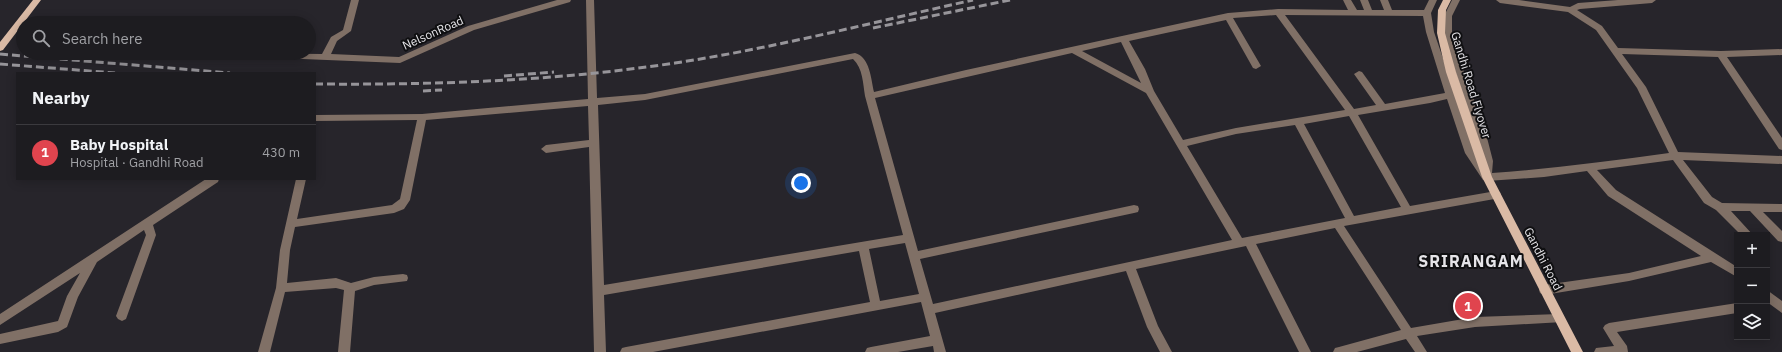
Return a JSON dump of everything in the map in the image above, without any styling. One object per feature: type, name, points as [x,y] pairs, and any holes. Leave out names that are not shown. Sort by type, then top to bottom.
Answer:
[{"type":"main road","points":[[25,16],[37,0]]},
{"type":"main road","name":"Gandhi Road Flyover","points":[[1447,0],[1442,10],[1441,33],[1451,72],[1487,177]]},
{"type":"main road","points":[[0,48],[16,27]]},
{"type":"main road","name":"Gandhi Road","points":[[1487,177],[1577,352]]},
{"type":"street","points":[[325,57],[334,39],[347,32],[355,0]]},
{"type":"street","name":"NelsonRoad","points":[[316,57],[400,60],[471,28],[567,0]]},
{"type":"street","points":[[590,0],[600,352]]},
{"type":"street","points":[[1347,0],[1354,12]]},
{"type":"street","points":[[1364,0],[1369,12]]},
{"type":"street","points":[[1384,0],[1389,12]]},
{"type":"street","points":[[1433,0],[1427,13],[1430,32],[1470,153],[1487,177]]},
{"type":"street","points":[[1456,0],[1448,16],[1448,38],[1480,130],[1488,161],[1487,177]]},
{"type":"street","points":[[1500,0],[1573,6],[1652,0]]},
{"type":"street","points":[[1573,6],[1599,28],[1616,51],[1641,87],[1675,156],[1708,200],[1720,207],[1745,232]]},
{"type":"street","points":[[870,96],[1228,16],[1278,12],[1427,13]]},
{"type":"street","points":[[1278,12],[1352,112],[1407,209]]},
{"type":"street","points":[[1228,16],[1256,66]]},
{"type":"street","points":[[1124,39],[1140,69],[1149,91],[1180,144],[1244,243],[1305,352]]},
{"type":"street","points":[[1073,50],[1149,91]]},
{"type":"street","points":[[1616,51],[1721,54],[1782,52]]},
{"type":"street","points":[[1721,54],[1782,146]]},
{"type":"street","points":[[316,118],[422,117],[645,97],[855,56],[860,58],[940,352]]},
{"type":"street","points":[[1359,74],[1382,107]]},
{"type":"street","points":[[1180,144],[1236,131],[1450,95]]},
{"type":"street","points":[[291,224],[394,209],[401,205],[405,200],[422,117]]},
{"type":"street","points":[[1297,120],[1352,220]]},
{"type":"street","points":[[546,149],[595,143]]},
{"type":"street","points":[[1487,177],[1544,174],[1585,167],[1675,156],[1782,160]]},
{"type":"street","points":[[1585,167],[1604,186],[1618,197],[1734,271]]},
{"type":"street","points":[[0,320],[212,180]]},
{"type":"street","points":[[264,352],[281,288],[285,250],[301,180]]},
{"type":"street","points":[[928,310],[1337,223],[1407,209],[1496,195]]},
{"type":"street","points":[[1720,207],[1782,208]]},
{"type":"street","points":[[1752,207],[1782,238]]},
{"type":"street","points":[[914,256],[1134,209]]},
{"type":"street","points":[[122,316],[150,235],[147,223]]},
{"type":"street","points":[[1337,223],[1421,352]]},
{"type":"street","points":[[598,291],[909,238]]},
{"type":"street","points":[[863,246],[876,306]]},
{"type":"street","points":[[1544,290],[1629,277],[1714,257]]},
{"type":"street","points":[[0,339],[58,327],[62,324],[73,296],[93,259]]},
{"type":"street","points":[[1130,267],[1153,327],[1166,352]]},
{"type":"street","points":[[281,288],[336,283],[350,288],[374,281],[403,278]]},
{"type":"street","points":[[344,352],[350,288]]},
{"type":"street","points":[[626,352],[673,347],[925,297]]},
{"type":"street","points":[[1770,300],[1782,308]]},
{"type":"street","points":[[1600,352],[1623,350],[1609,328],[1734,308]]},
{"type":"street","points":[[1339,352],[1409,333],[1475,322],[1559,319]]},
{"type":"street","points":[[871,352],[937,340]]},
{"type":"railway","points":[[316,84],[406,84],[496,81],[630,69],[750,50],[973,0]]},
{"type":"railway","points":[[873,28],[1010,0]]},
{"type":"railway","points":[[0,54],[16,55]]},
{"type":"railway","points":[[73,60],[218,72]]},
{"type":"railway","points":[[0,64],[102,72]]},
{"type":"railway","points":[[504,76],[554,72]]},
{"type":"railway","points":[[423,91],[442,90]]},
{"type":"place","name":"Baby Hospital","points":[[1468,306]]},
{"type":"district","name":"SRIRANGAM","points":[[1471,261]]}]
